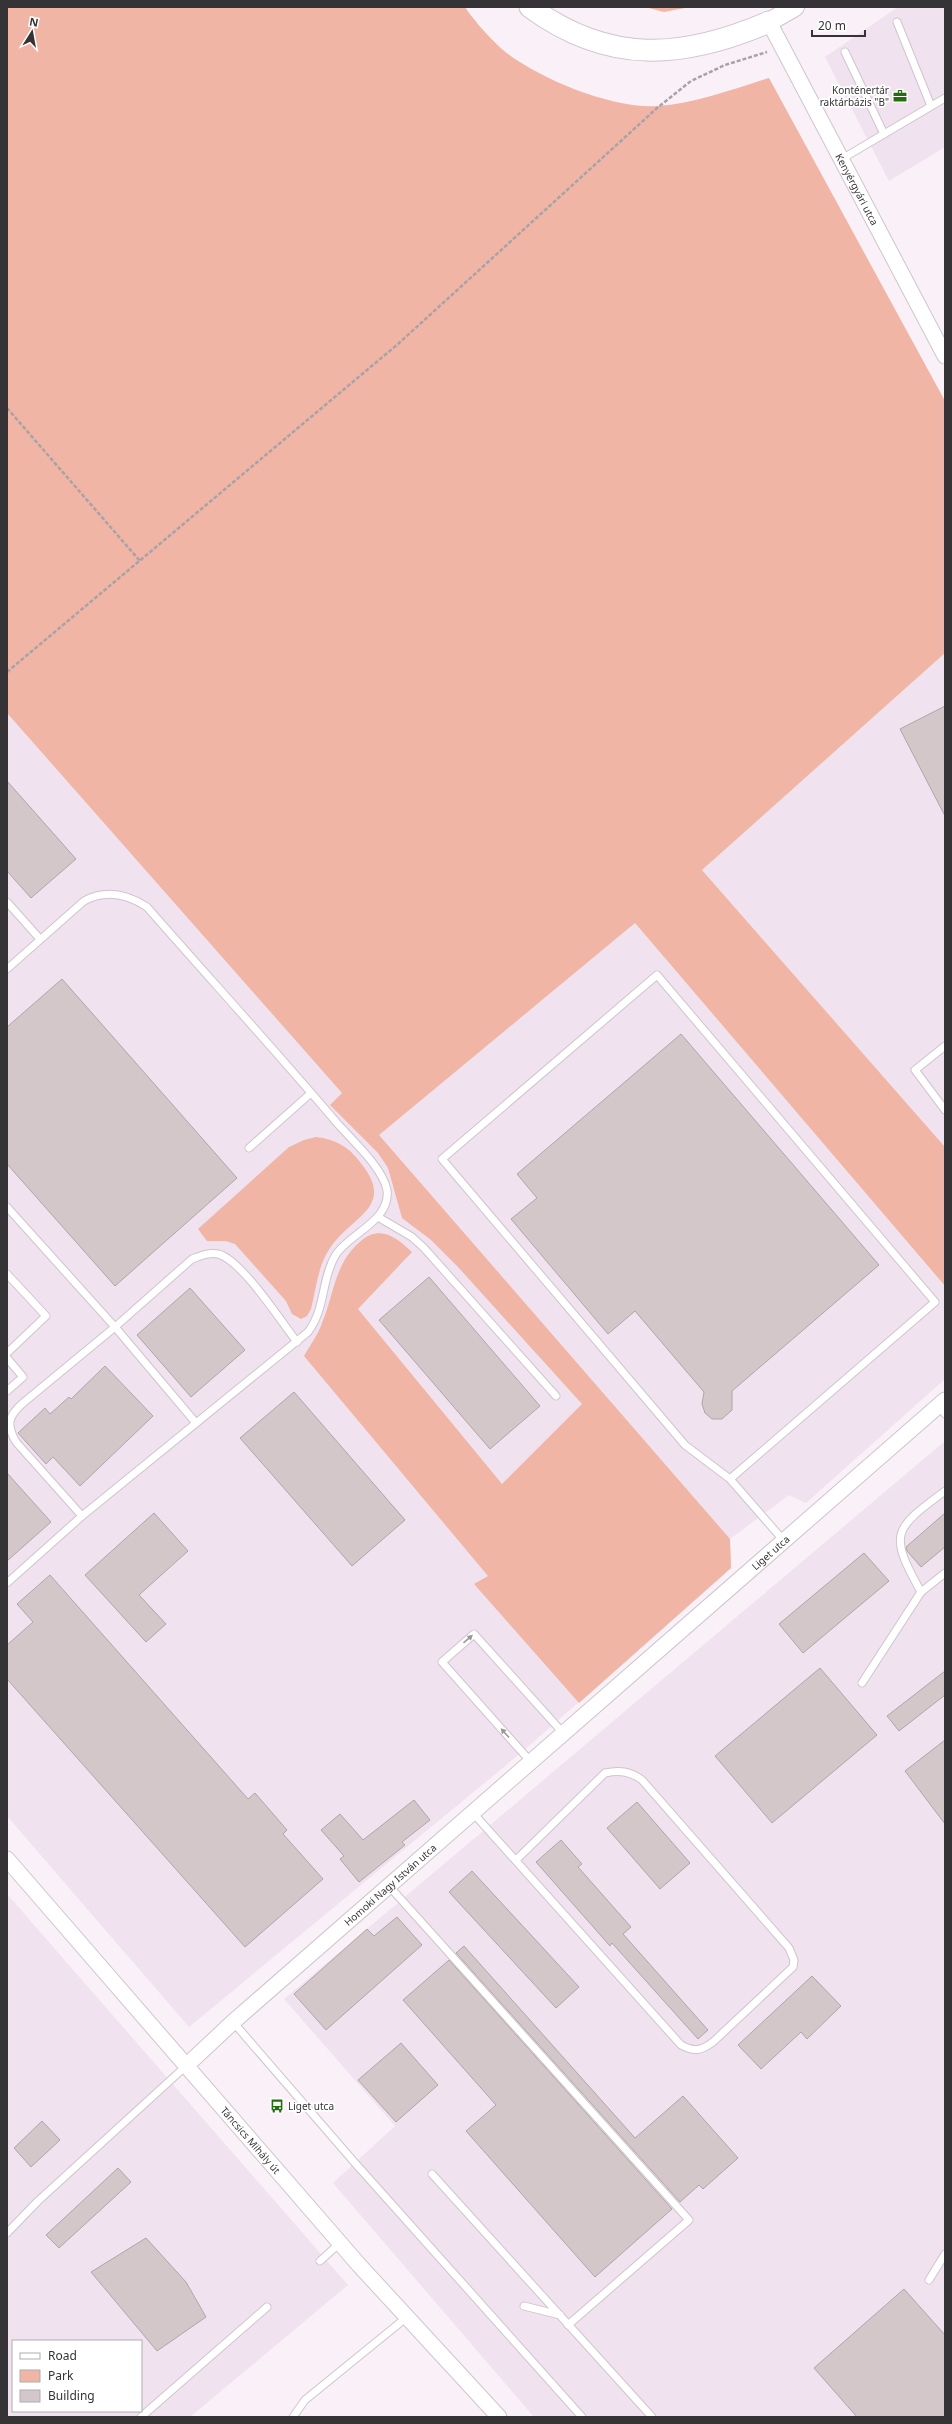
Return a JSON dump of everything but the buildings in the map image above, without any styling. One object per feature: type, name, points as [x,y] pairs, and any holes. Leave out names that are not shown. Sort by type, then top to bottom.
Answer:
[{"type":"main road","points":[[530,7],[569,31],[598,42],[632,49],[667,51],[700,47],[733,38],[769,22]]},
{"type":"street","points":[[769,22],[795,7]]},
{"type":"street","name":"Kenyérgyári utca","points":[[769,22],[840,160],[945,356]]},
{"type":"street","name":"Liget utca","points":[[596,1706],[784,1541],[943,1406]]},
{"type":"street","name":"Homoki Nagy István utca","points":[[186,2066],[233,2022],[596,1706]]},
{"type":"street","name":"Táncsics Mihály út","points":[[7,1859],[340,2243],[499,2417]]},
{"type":"lane","points":[[897,22],[931,106]]},
{"type":"lane","points":[[845,52],[884,134]]},
{"type":"lane","points":[[840,160],[945,98]]},
{"type":"lane","points":[[7,969],[84,901],[95,895],[106,893],[135,900],[147,907],[311,1093],[384,1180],[386,1199],[378,1217],[344,1245],[335,1257],[329,1271],[317,1320],[297,1342],[82,1516],[7,1583]]},
{"type":"lane","points":[[7,902],[40,939]]},
{"type":"lane","points":[[730,1479],[935,1302],[657,975],[442,1159],[685,1445],[730,1479],[784,1541]]},
{"type":"lane","points":[[945,1046],[914,1070],[945,1110]]},
{"type":"lane","points":[[249,1148],[311,1093]]},
{"type":"lane","points":[[7,1207],[115,1327],[196,1423]]},
{"type":"lane","points":[[378,1217],[412,1237],[424,1248],[556,1396]]},
{"type":"lane","points":[[82,1516],[16,1442],[10,1432],[8,1424],[14,1411],[115,1327],[192,1259],[205,1254],[219,1254],[230,1260],[243,1271],[297,1342]]},
{"type":"lane","points":[[7,1274],[46,1316],[7,1353]]},
{"type":"lane","points":[[7,1358],[24,1377],[7,1391]]},
{"type":"lane","points":[[922,1592],[904,1561],[900,1546],[901,1534],[905,1525],[917,1511],[945,1491]]},
{"type":"lane","points":[[862,1683],[922,1592],[945,1573]]},
{"type":"lane","points":[[531,1763],[442,1662],[474,1634],[564,1734]]},
{"type":"lane","points":[[474,1813],[681,2045],[689,2050],[697,2051],[713,2042],[792,1967],[794,1960],[789,1948],[642,1780],[630,1773],[623,1771],[605,1773],[516,1860]]},
{"type":"lane","points":[[389,1886],[689,2220],[568,2325]]},
{"type":"lane","points":[[233,2022],[355,2163],[582,2417]]},
{"type":"lane","points":[[7,2233],[38,2201],[186,2066]]},
{"type":"lane","points":[[432,2174],[652,2417]]},
{"type":"lane","points":[[320,2261],[340,2243]]},
{"type":"lane","points":[[930,2280],[945,2254]]},
{"type":"lane","points":[[524,2306],[560,2315]]},
{"type":"lane","points":[[142,2417],[267,2307]]},
{"type":"lane","points":[[293,2417],[305,2400],[407,2317]]},
{"type":"path","points":[[7,672],[398,344],[656,109],[691,81],[725,65],[759,56],[780,46]]},
{"type":"path","points":[[7,408],[140,561]]},
{"type":"shaded area","points":[[898,7],[945,7],[945,147],[889,181],[825,57]]},
{"type":"shaded area","points":[[945,653],[945,1147],[702,870]]},
{"type":"shaded area","points":[[7,713],[379,1134],[635,923],[945,1286],[945,1379],[806,1503],[789,1495],[730,1539],[731,1568],[522,1752],[189,2027],[7,1816]]},
{"type":"shaded area","points":[[945,1441],[945,2417],[534,2417],[333,2183],[395,2126],[284,1999]]},
{"type":"shaded area","points":[[7,1894],[348,2285],[190,2417],[7,2417]]},
{"type":"green space","points":[[7,7],[465,7],[497,44],[508,54],[523,64],[559,83],[600,98],[620,103],[639,106],[671,105],[700,99],[769,78],[945,401],[945,653],[702,870],[945,1147],[945,1286],[635,923],[379,1135],[730,1539],[731,1568],[579,1703],[474,1584],[488,1576],[304,1356],[320,1327],[336,1278],[346,1258],[362,1240],[369,1236],[376,1234],[388,1235],[401,1242],[412,1252],[358,1309],[502,1484],[582,1404],[458,1267],[431,1240],[402,1218],[388,1168],[378,1153],[330,1105],[342,1093],[7,713]]},
{"type":"green space","points":[[645,7],[690,7],[664,12]]},
{"type":"green space","points":[[316,1137],[335,1142],[351,1152],[370,1177],[374,1190],[373,1200],[367,1210],[339,1237],[326,1255],[320,1269],[311,1309],[307,1316],[301,1319],[292,1314],[286,1301],[235,1244],[226,1241],[207,1241],[198,1229],[289,1147],[304,1140]]},
{"type":"place","name":"Konténertár raktárbázis \"B\"","points":[[900,96]]},
{"type":"place","name":"Liget utca","points":[[277,2106]]}]
